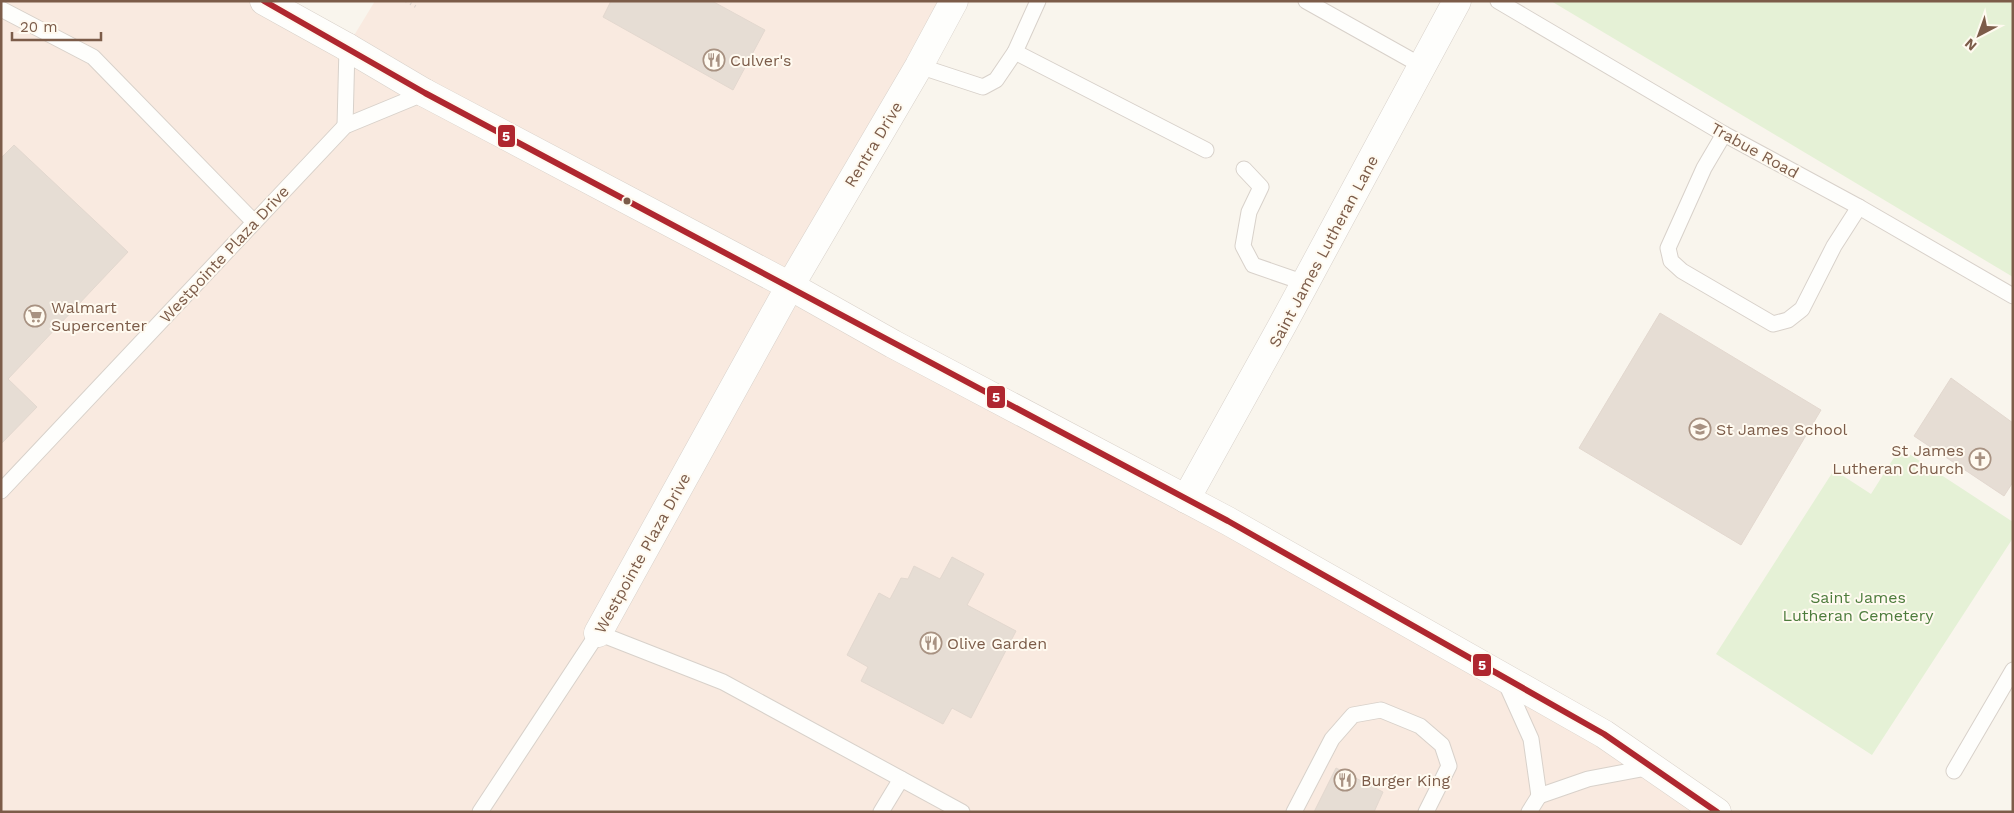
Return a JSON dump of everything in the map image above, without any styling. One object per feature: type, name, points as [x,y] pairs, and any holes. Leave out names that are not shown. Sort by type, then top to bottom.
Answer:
[{"type":"main road","points":[[264,1],[424,93],[790,286],[893,344],[1186,499],[1503,675],[1604,734],[1717,812]]},
{"type":"main road","name":"Rentra Drive","points":[[790,286],[920,66],[954,1]]},
{"type":"main road","name":"Saint James Lutheran Lane","points":[[1186,499],[1457,1]]},
{"type":"main road","name":"Westpointe Plaza Drive","points":[[598,633],[790,286]]},
{"type":"lane","points":[[920,66],[983,87],[996,80],[1015,52],[1038,1]]},
{"type":"lane","points":[[1306,1],[1422,66]]},
{"type":"lane","name":"Trabue Road","points":[[1498,1],[1724,134],[1859,207],[2013,296]]},
{"type":"lane","points":[[1,9],[93,57],[254,222]]},
{"type":"lane","points":[[347,47],[345,126],[424,93]]},
{"type":"lane","points":[[1015,52],[1206,150]]},
{"type":"lane","name":"Westpointe Plaza Drive","points":[[1,491],[345,126]]},
{"type":"lane","points":[[1724,134],[1704,168],[1668,248],[1671,261],[1682,271],[1773,324],[1788,320],[1802,309],[1834,246],[1859,207]]},
{"type":"lane","points":[[1244,169],[1261,187],[1249,212],[1243,246],[1253,265],[1305,283]]},
{"type":"lane","points":[[598,633],[723,682],[962,812]]},
{"type":"lane","name":"Westpointe Plaza Drive","points":[[480,812],[598,633]]},
{"type":"lane","points":[[1954,771],[2013,670]]},
{"type":"lane","points":[[1503,675],[1531,739],[1539,796]]},
{"type":"lane","points":[[1294,812],[1332,739],[1354,715],[1380,710],[1420,726],[1442,746],[1449,766],[1426,812]]},
{"type":"lane","points":[[1529,812],[1539,796],[1588,779],[1652,767]]},
{"type":"lane","points":[[881,812],[901,779]]},
{"type":"path","points":[[406,1],[418,8]]},
{"type":"shaded area","points":[[1,1],[264,1],[347,47],[375,1],[954,1],[790,285],[1717,812],[1,812]]},
{"type":"green space","points":[[1551,1],[2013,1],[2013,277]]},
{"type":"green space","name":"Saint James Lutheran Cemetery","points":[[1900,448],[2013,522],[2013,538],[1872,755],[1716,654],[1834,470],[1871,494]]},
{"type":"building","name":"Culver's","points":[[611,1],[712,1],[765,30],[733,90],[603,17]]},
{"type":"building","name":"Walmart Supercenter","points":[[14,145],[128,252],[8,379],[37,407],[1,444],[1,158]]},
{"type":"building","name":"St James School","points":[[1660,313],[1821,410],[1741,545],[1579,448]]},
{"type":"building","name":"St James Lutheran Church","points":[[1951,378],[2013,423],[2013,482],[2004,496],[1914,436]]},
{"type":"building","name":"Olive Garden","points":[[952,557],[984,574],[967,605],[1016,631],[971,718],[952,708],[943,724],[861,681],[868,667],[847,655],[879,593],[890,599],[901,578],[908,579],[914,566],[940,579]]},
{"type":"building","name":"Burger King","points":[[1336,768],[1383,792],[1374,812],[1314,812]]},
{"type":"transit line","name":"5","points":[[264,1],[425,93],[1228,521],[1604,734],[1717,812]]},
{"type":"place","name":"Culver's","points":[[714,60]]},
{"type":"place","name":"Walmart Supercenter","points":[[35,316]]},
{"type":"place","name":"St James School","points":[[1700,429]]},
{"type":"place","name":"St James Lutheran Church","points":[[1980,459]]},
{"type":"place","name":"Olive Garden","points":[[931,643]]},
{"type":"place","name":"Burger King","points":[[1345,780]]}]
